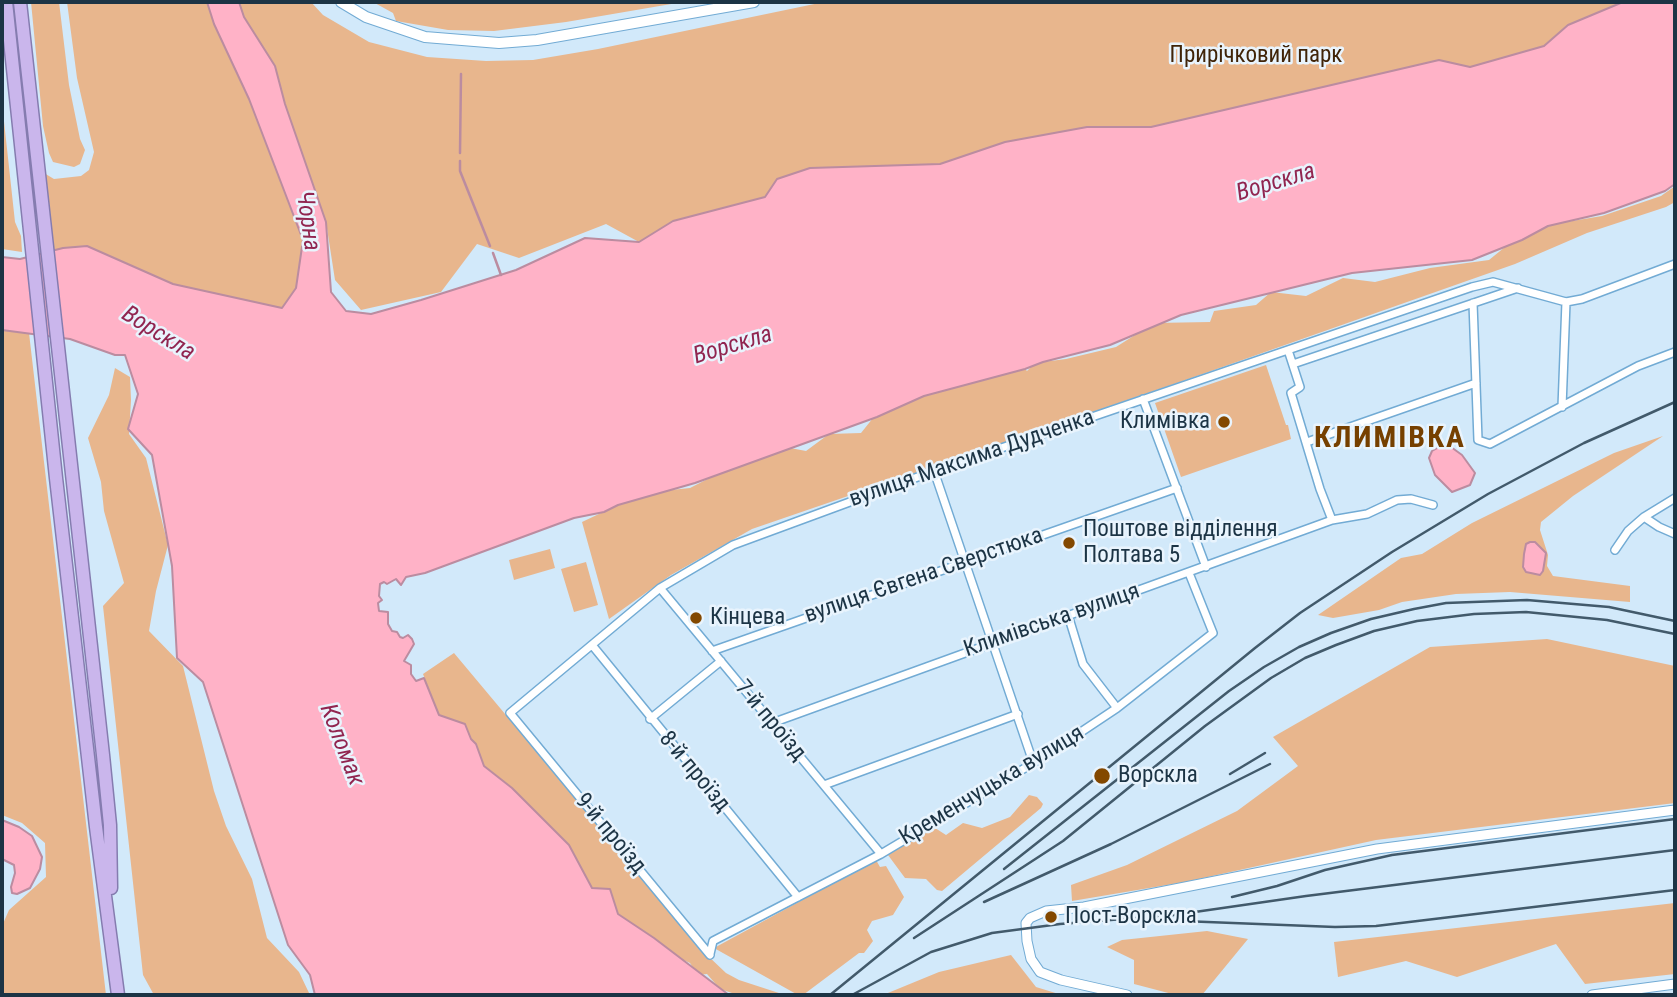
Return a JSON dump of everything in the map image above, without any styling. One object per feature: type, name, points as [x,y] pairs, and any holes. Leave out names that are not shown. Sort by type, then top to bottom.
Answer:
[{"type":"highway","points":[[6,2],[56,478],[118,995]]},
{"type":"highway","points":[[20,2],[110,825],[111,952]]},
{"type":"main road","points":[[341,2],[366,17],[425,37],[499,43],[537,40],[754,2]]},
{"type":"street","points":[[1562,407],[1566,302],[1582,299],[1675,264]]},
{"type":"street","name":"вулиця Максима Дудченка","points":[[510,713],[660,588],[733,545],[934,471],[1472,287],[1493,282],[1566,302]]},
{"type":"street","points":[[1293,364],[1518,288]]},
{"type":"street","points":[[1473,303],[1478,440],[1490,444],[1638,366],[1675,352]]},
{"type":"street","points":[[1288,350],[1300,387],[1291,393],[1332,520],[1367,514],[1397,500],[1411,499],[1433,505]]},
{"type":"street","points":[[1307,442],[1476,383]]},
{"type":"street","points":[[1143,399],[1206,567]]},
{"type":"street","points":[[934,471],[1032,762]]},
{"type":"street","name":"вулиця Євгена Сверстюка","points":[[712,650],[1177,488]]},
{"type":"street","points":[[1615,550],[1628,531],[1644,517],[1675,498]]},
{"type":"street","points":[[1644,517],[1675,534]]},
{"type":"street","name":"Климівська вулиця","points":[[772,723],[1332,520]]},
{"type":"street","name":"Кременчуцька вулиця","points":[[710,955],[713,941],[881,854],[1117,708],[1213,634],[1189,573]]},
{"type":"street","name":"7-й проїзд","points":[[660,588],[881,854]]},
{"type":"street","points":[[1068,615],[1083,664],[1117,708]]},
{"type":"street","name":"8-й проїзд","points":[[592,645],[798,897]]},
{"type":"street","points":[[650,719],[721,661]]},
{"type":"street","name":"9-й проїзд","points":[[510,713],[710,955]]},
{"type":"street","points":[[824,785],[1017,714]]},
{"type":"street","points":[[1127,995],[1061,980],[1040,972],[1031,959],[1026,923],[1046,911],[1084,907],[1377,849],[1675,810]]},
{"type":"street","points":[[1592,995],[1675,984]]},
{"type":"green space","points":[[31,2],[59,2],[69,85],[80,139],[85,150],[80,164],[74,167],[53,162],[49,153],[43,126]]},
{"type":"green space","points":[[67,2],[207,2],[214,24],[248,97],[303,240],[296,288],[282,308],[173,284],[87,246],[54,253],[44,173],[54,179],[81,176],[89,170],[94,152],[77,78]]},
{"type":"green space","name":"Прирічковий парк","points":[[239,2],[311,2],[323,15],[369,42],[427,57],[486,61],[533,60],[598,49],[824,2],[1623,2],[1568,25],[1544,46],[1470,67],[1443,61],[1151,127],[1087,127],[1005,142],[940,164],[811,168],[777,179],[765,197],[673,221],[639,242],[606,224],[519,258],[477,244],[441,292],[361,310],[335,280],[326,222],[285,104],[275,66],[244,17]]},
{"type":"green space","points":[[373,2],[683,2],[494,31],[448,30],[396,21],[393,13]]},
{"type":"green space","points":[[2,103],[15,222],[21,236],[22,252],[2,249]]},
{"type":"green space","points":[[1675,186],[1675,202],[1666,207],[1587,233],[1515,264],[752,529],[671,575],[609,619],[582,522],[618,505],[652,492],[690,488],[731,467],[785,447],[806,451],[829,434],[861,433],[873,418],[924,396],[1025,369],[1027,371],[1035,363],[1116,347],[1154,323],[1210,322],[1214,311],[1256,305],[1271,292],[1306,296],[1343,278],[1375,282],[1430,268],[1489,260],[1505,247],[1554,224],[1602,216],[1661,196]]},
{"type":"green space","points":[[2,330],[29,333],[106,995],[2,995],[2,926],[9,910],[46,877],[45,843],[22,823],[2,815]]},
{"type":"green space","name":"Климівка","points":[[1266,365],[1291,439],[1181,477],[1155,403]]},
{"type":"green space","points":[[115,368],[130,377],[129,434],[146,458],[168,545],[149,631],[183,666],[214,791],[226,826],[252,879],[267,938],[299,972],[310,995],[154,995],[143,975],[103,606],[124,583],[88,438],[109,395]]},
{"type":"green space","points":[[1663,436],[1573,496],[1541,522],[1540,530],[1548,555],[1547,566],[1553,576],[1630,586],[1630,602],[1510,592],[1456,594],[1402,602],[1379,610],[1333,618],[1318,615],[1401,558],[1422,554],[1472,523],[1614,453]]},
{"type":"green space","points":[[550,549],[555,568],[514,580],[509,560]]},
{"type":"green space","points":[[586,562],[598,605],[574,612],[561,569]]},
{"type":"green space","points":[[1547,639],[1675,666],[1675,803],[1376,840],[1185,882],[1072,901],[1071,885],[1127,865],[1237,811],[1298,766],[1273,737],[1430,647]]},
{"type":"green space","points":[[454,653],[706,954],[726,973],[739,980],[785,995],[738,995],[720,989],[707,974],[698,975],[690,963],[668,953],[642,930],[618,914],[610,889],[592,888],[569,845],[512,788],[484,766],[465,724],[439,715],[423,674]]},
{"type":"green space","points":[[1029,795],[1037,797],[1043,804],[1041,808],[942,891],[937,890],[926,879],[905,878],[888,855],[932,826],[946,835],[963,823],[982,828],[1010,817]]},
{"type":"green space","points":[[876,860],[880,867],[886,866],[904,897],[893,915],[872,921],[867,930],[873,941],[864,953],[859,953],[803,995],[798,995],[714,948]]},
{"type":"green space","points":[[1675,903],[1675,974],[1585,984],[1556,944],[1457,977],[1406,961],[1338,977],[1334,942]]},
{"type":"green space","points":[[1207,931],[1248,939],[1202,995],[1176,995],[1134,984],[1134,960],[1107,947],[1122,940]]},
{"type":"green space","points":[[1011,955],[1036,987],[1062,995],[883,995],[939,972]]},
{"type":"water","points":[[207,2],[239,2],[244,17],[275,66],[285,104],[326,222],[331,292],[346,311],[371,314],[421,300],[516,270],[585,238],[639,242],[673,221],[765,197],[777,179],[810,168],[940,164],[1005,142],[1087,127],[1151,127],[1439,60],[1470,67],[1544,46],[1568,25],[1623,2],[1675,2],[1675,184],[1665,191],[1604,213],[1548,226],[1522,240],[1472,260],[1352,273],[1181,315],[1110,345],[924,396],[877,417],[695,483],[618,505],[604,512],[574,518],[425,573],[406,577],[401,585],[396,579],[380,584],[379,596],[382,600],[378,603],[379,611],[388,612],[388,624],[392,631],[397,632],[400,637],[408,635],[412,639],[414,644],[404,661],[411,665],[411,674],[416,681],[424,678],[439,715],[465,724],[484,766],[512,788],[569,845],[592,888],[610,889],[618,914],[729,995],[315,995],[310,975],[288,945],[203,682],[177,658],[172,566],[152,455],[128,429],[138,394],[125,355],[115,355],[70,339],[2,330],[2,257],[20,259],[63,248],[87,246],[173,284],[282,308],[296,288],[303,240],[249,99],[214,24]]},
{"type":"water","points":[[1441,446],[1451,447],[1462,455],[1475,473],[1470,485],[1452,492],[1435,475],[1429,458],[1432,451]]},
{"type":"water","points":[[1535,542],[1546,553],[1540,575],[1526,572],[1523,567],[1526,544]]},
{"type":"water","points":[[2,820],[32,836],[42,857],[40,869],[30,888],[17,894],[12,893],[11,887],[14,865],[2,859]]},
{"type":"waterway","points":[[460,153],[461,74]]},
{"type":"waterway","points":[[460,161],[460,171],[490,246]]},
{"type":"waterway","points":[[493,253],[501,275]]},
{"type":"railway","points":[[830,995],[1300,613],[1392,552],[1488,494],[1584,443],[1675,402]]},
{"type":"railway","points":[[1004,869],[1229,691],[1299,647],[1331,633],[1371,619],[1446,603],[1527,600],[1609,607],[1675,621]]},
{"type":"railway","points":[[914,938],[1063,841],[1205,726],[1271,678],[1305,658],[1336,645],[1374,631],[1417,621],[1474,614],[1526,612],[1607,620],[1675,634]]},
{"type":"railway","points":[[1230,774],[1265,753]]},
{"type":"railway","points":[[984,902],[1111,844],[1270,764]]},
{"type":"railway","points":[[1232,897],[1325,870],[1392,855],[1675,819]]},
{"type":"railway","points":[[852,995],[931,952],[992,933],[1060,924],[1174,915],[1675,850]]},
{"type":"railway","points":[[1182,921],[1376,926],[1675,890]]},
{"type":"place","name":"Климівка","points":[[1224,422]]},
{"type":"place","name":"Поштове відділення Полтава 5","points":[[1069,543]]},
{"type":"place","name":"Кінцева","points":[[696,618]]},
{"type":"place","name":"Ворскла","points":[[1102,776]]},
{"type":"place","name":"Пост-Ворскла","points":[[1051,917]]},
{"type":"district","name":"КЛИМІВКА","points":[[1390,439]]},
{"type":"water label","name":"Чорна","points":[[307,221]]},
{"type":"water label","name":"Коломак","points":[[341,745]]}]
